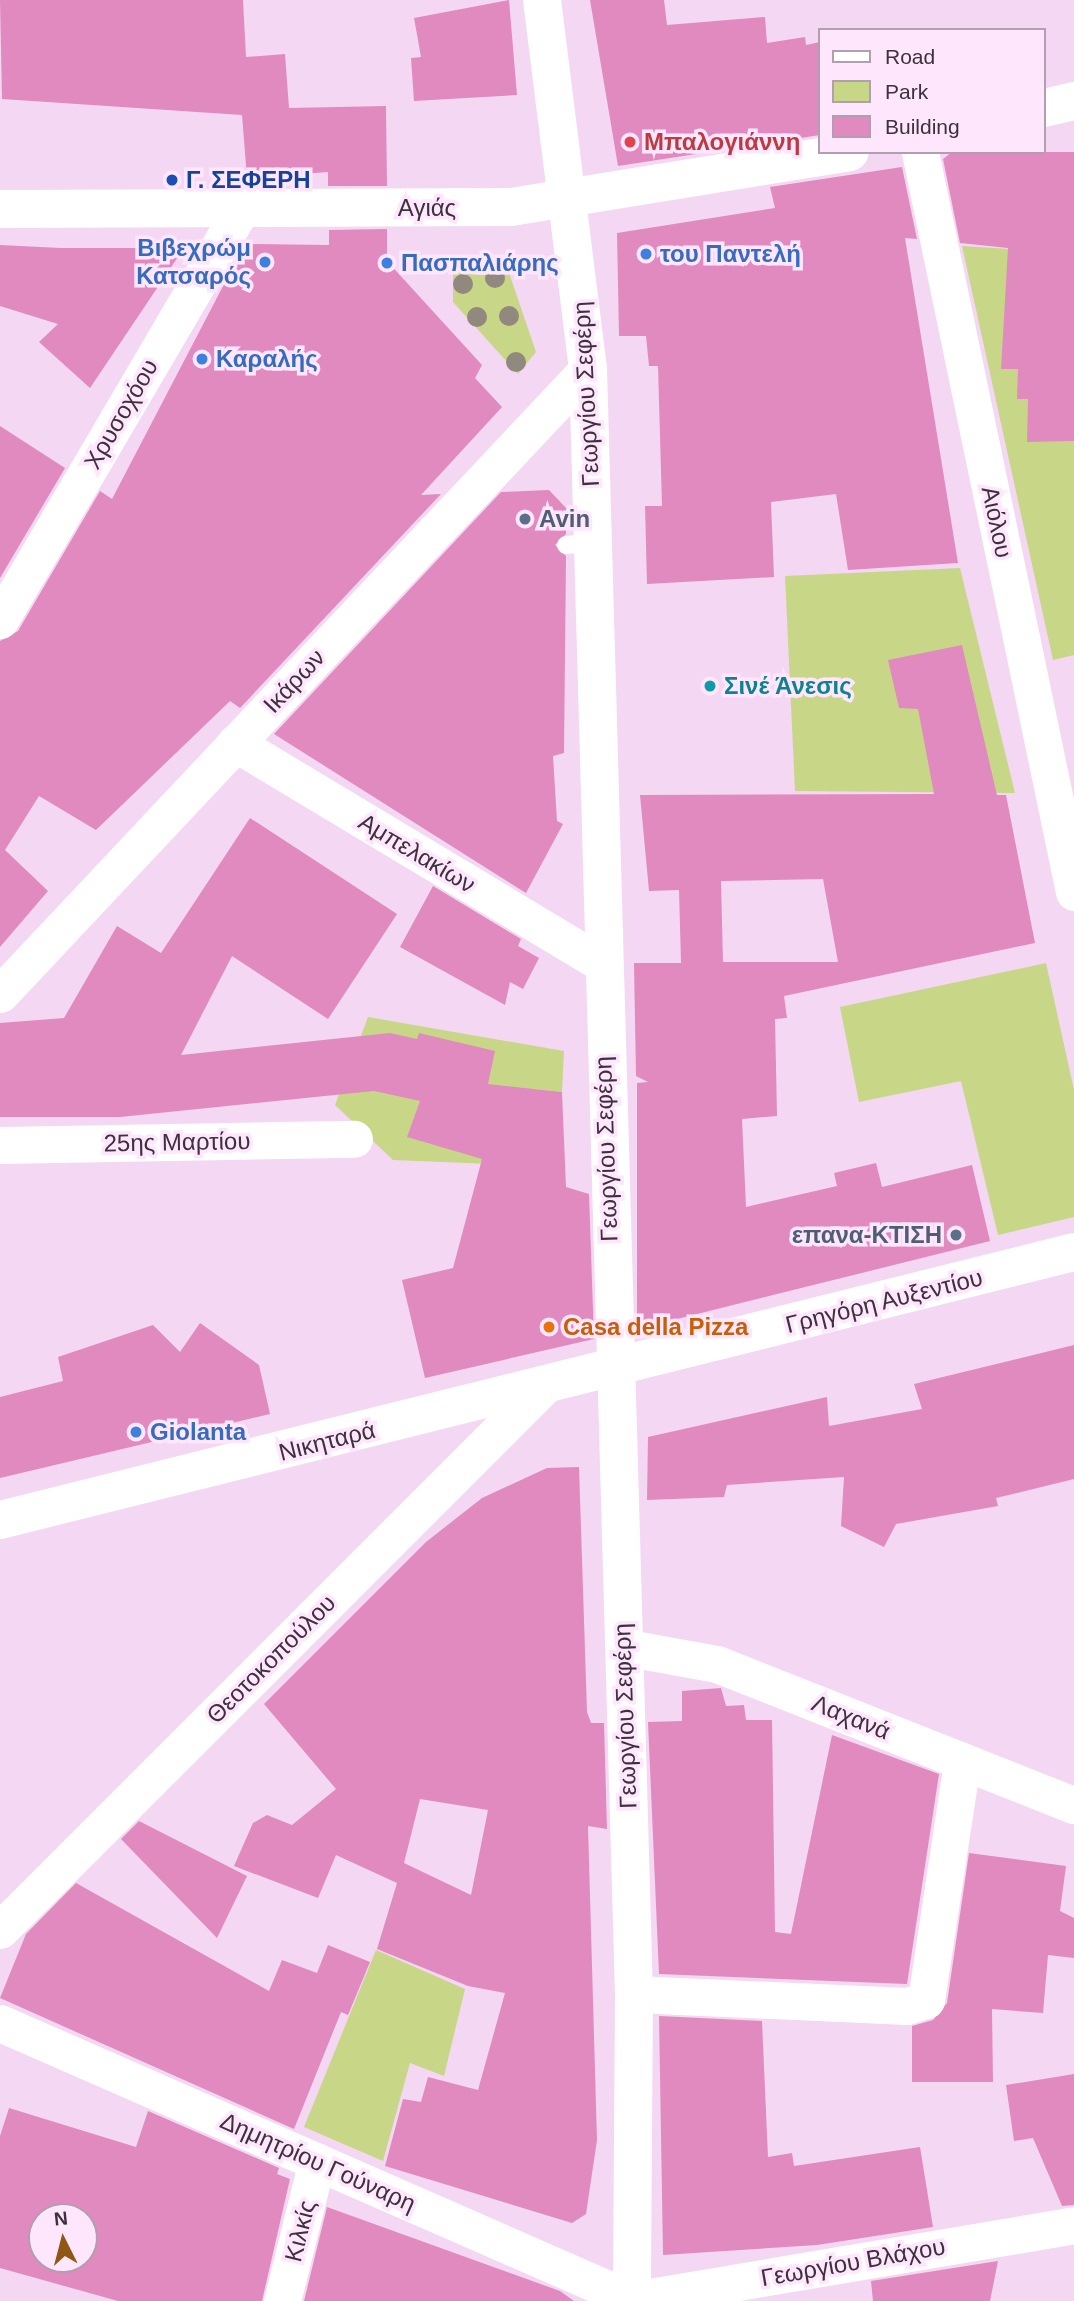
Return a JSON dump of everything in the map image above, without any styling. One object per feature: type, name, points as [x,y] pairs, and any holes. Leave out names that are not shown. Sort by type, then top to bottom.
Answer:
[{"type":"street","name":"Γεωργίου Σεφέρη","points":[[542,0],[571,200],[588,369],[579,544],[600,962],[634,1994],[633,2301]]},
{"type":"street","points":[[1046,108],[1074,101]]},
{"type":"street","name":"Αγιάς","points":[[0,209],[459,208],[571,200],[838,154]]},
{"type":"street","name":"Αιόλου","points":[[920,154],[1074,892]]},
{"type":"street","name":"Χρυσοχόου","points":[[0,620],[242,209]]},
{"type":"street","name":"Ικάρων","points":[[0,994],[234,743],[469,508],[588,369]]},
{"type":"street","name":"Αμπελακίων","points":[[234,743],[600,962]]},
{"type":"street","name":"25ης Μαρτίου","points":[[0,1145],[354,1139]]},
{"type":"street","name":"Γρηγόρη Αυξεντίου","points":[[612,1371],[1074,1252]]},
{"type":"street","name":"Νικηταρά","points":[[0,1520],[612,1371]]},
{"type":"street","name":"Θεοτοκοπούλου","points":[[0,1930],[542,1388]]},
{"type":"street","name":"Λαχανά","points":[[623,1647],[717,1664],[1074,1805]]},
{"type":"street","points":[[634,1994],[906,2006],[926,2000],[962,1761]]},
{"type":"street","name":"Δημητρίου Γούναρη","points":[[0,2023],[633,2301]]},
{"type":"street","name":"Κιλκίς","points":[[282,2301],[317,2161]]},
{"type":"street","name":"Γεωργίου Βλάχου","points":[[633,2301],[1074,2225]]},
{"type":"green space","points":[[962,246],[1074,253],[1074,655],[1053,660]]},
{"type":"green space","points":[[506,264],[536,352],[518,374],[453,302],[453,266]]},
{"type":"green space","points":[[960,568],[1015,793],[795,791],[785,576]]},
{"type":"green space","points":[[1046,963],[1074,1090],[1074,1217],[998,1235],[961,1081],[859,1102],[840,1007]]},
{"type":"green space","points":[[368,1017],[564,1051],[562,1092],[533,1089],[492,1164],[393,1160],[335,1105]]},
{"type":"green space","points":[[376,1950],[465,1989],[444,2076],[410,2063],[383,2161],[304,2127]]},
{"type":"building","points":[[0,0],[243,0],[246,57],[285,54],[289,108],[386,106],[387,186],[328,186],[328,172],[247,178],[242,115],[2,99]]},
{"type":"building","points":[[509,0],[517,95],[414,101],[411,58],[421,57],[414,18]]},
{"type":"building","points":[[590,0],[664,0],[667,25],[765,17],[767,43],[805,37],[806,45],[818,42],[818,135],[618,166]]},
{"type":"building","points":[[1074,152],[1074,441],[1027,442],[1028,399],[1017,399],[1018,369],[1001,369],[1008,248],[960,243],[943,159],[949,154]]},
{"type":"building","points":[[902,167],[917,239],[905,238],[958,563],[848,570],[836,494],[771,502],[774,577],[647,584],[645,506],[662,506],[658,366],[649,366],[646,336],[619,336],[617,233],[775,208],[770,187]]},
{"type":"building","points":[[387,229],[387,261],[482,365],[475,378],[502,407],[421,495],[441,494],[240,708],[230,701],[96,830],[39,796],[5,850],[48,891],[0,947],[0,641],[18,631],[100,491],[112,499],[245,244],[329,245],[329,230]]},
{"type":"building","points":[[0,245],[184,248],[90,388],[39,342],[58,324],[0,306]]},
{"type":"building","points":[[0,426],[65,468],[0,578]]},
{"type":"building","points":[[549,490],[566,508],[566,534],[555,545],[566,556],[564,753],[553,756],[557,821],[563,824],[526,893],[274,734],[501,492]]},
{"type":"building","points":[[962,645],[997,795],[1006,795],[1035,943],[784,996],[787,1018],[775,1019],[777,1116],[742,1119],[746,1207],[837,1186],[834,1173],[876,1163],[882,1187],[972,1165],[990,1241],[637,1329],[637,1083],[648,1082],[636,1076],[634,963],[681,963],[679,890],[649,891],[640,795],[934,794],[918,709],[899,708],[888,660]],"holes":[[[823,879],[838,962],[723,962],[721,881]]]},
{"type":"building","points":[[250,818],[397,914],[328,1019],[232,956],[181,1055],[390,1033],[417,1039],[419,1033],[495,1051],[488,1084],[562,1092],[566,1187],[589,1194],[594,1339],[425,1378],[402,1280],[453,1268],[482,1159],[407,1137],[420,1101],[374,1091],[120,1117],[0,1117],[0,1023],[64,1018],[117,926],[161,953]]},
{"type":"building","points":[[433,886],[521,939],[518,946],[539,958],[523,989],[510,982],[505,1005],[400,947]]},
{"type":"building","points":[[200,1323],[259,1365],[270,1414],[0,1478],[0,1397],[63,1381],[58,1357],[153,1325],[180,1352]]},
{"type":"building","points":[[1074,1345],[1074,1479],[996,1498],[998,1506],[896,1524],[884,1547],[841,1526],[844,1477],[727,1485],[724,1497],[647,1500],[648,1437],[827,1397],[829,1426],[922,1409],[914,1384]]},
{"type":"building","points":[[579,1467],[587,1712],[591,1723],[604,1723],[607,1829],[588,1826],[597,2140],[586,2214],[572,2223],[385,2166],[403,2099],[421,2102],[428,2077],[478,2090],[505,1993],[468,1986],[377,1949],[397,1883],[336,1855],[318,1898],[234,1866],[253,1823],[267,1815],[292,1825],[336,1789],[264,1704],[426,1542],[482,1498],[547,1468]],"holes":[[[420,1799],[488,1810],[471,1895],[404,1863]]]},
{"type":"building","points":[[721,1688],[726,1706],[744,1705],[746,1720],[772,1720],[775,1932],[791,1934],[832,1735],[939,1774],[907,1984],[659,1974],[648,1722],[682,1721],[682,1691]]},
{"type":"building","points":[[139,1821],[247,1876],[217,1938],[121,1839]]},
{"type":"building","points":[[969,1853],[1066,1866],[1060,1911],[1074,1918],[1074,1958],[1048,1955],[1043,2013],[992,2009],[993,2082],[912,2082],[912,2026],[933,2020],[947,2003]]},
{"type":"building","points":[[76,1883],[269,1991],[282,1960],[317,1973],[328,1945],[370,1962],[348,2015],[341,2012],[294,2129],[0,1998],[26,1934]]},
{"type":"building","points":[[659,2016],[762,2021],[768,2157],[792,2153],[794,2166],[920,2147],[933,2227],[817,2245],[663,2255]]},
{"type":"building","points":[[1074,2074],[1074,2205],[1062,2206],[1033,2138],[1014,2141],[1006,2085]]},
{"type":"building","points":[[9,2108],[136,2147],[148,2111],[279,2168],[277,2174],[290,2179],[262,2301],[118,2301],[0,2268],[0,2136]]},
{"type":"building","points":[[327,2207],[560,2291],[574,2301],[304,2301]]},
{"type":"building","points":[[998,2261],[990,2301],[873,2301],[871,2281]]},
{"type":"place","name":"Μπαλογιάννη","points":[[630,142]]},
{"type":"place","name":"Γ. ΣΕΦΕΡΗ","points":[[172,180]]},
{"type":"place","name":"του Παντελή","points":[[646,254]]},
{"type":"place","name":"Βιβεχρώμ Κατσαρός","points":[[265,262]]},
{"type":"place","name":"Πασπαλιάρης","points":[[387,263]]},
{"type":"place","name":"Καραλής","points":[[202,359]]},
{"type":"place","name":"Avin","points":[[525,519]]},
{"type":"place","name":"Σινέ Άνεσις","points":[[710,686]]},
{"type":"place","name":"επανα-ΚΤΙΣΗ","points":[[956,1235]]},
{"type":"place","name":"Casa della Pizza","points":[[549,1327]]},
{"type":"place","name":"Giolanta","points":[[136,1432]]}]
